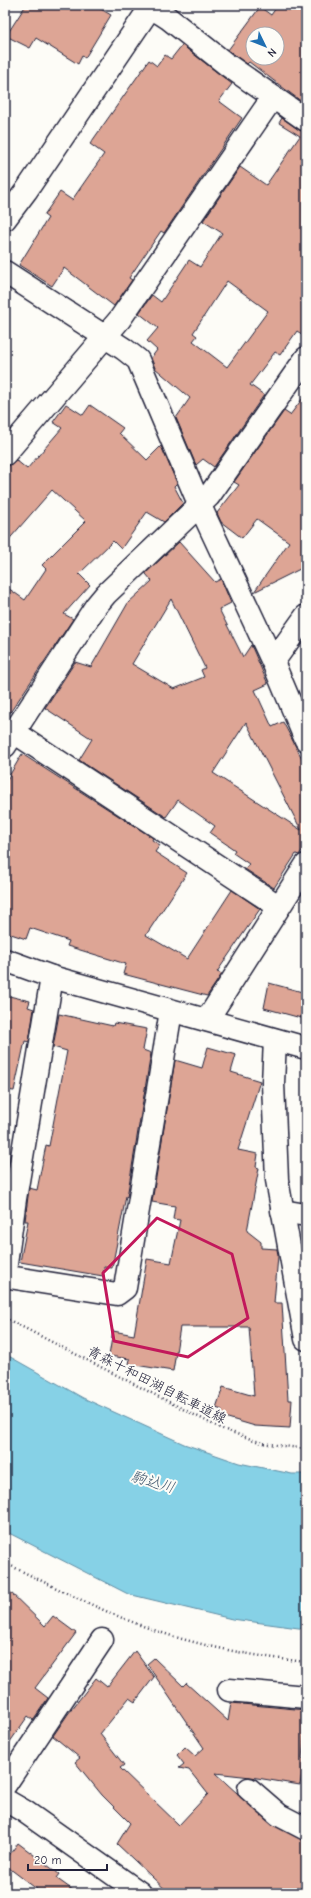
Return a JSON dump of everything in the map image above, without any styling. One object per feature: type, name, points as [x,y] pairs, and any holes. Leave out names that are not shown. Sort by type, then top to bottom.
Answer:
[{"type":"street","points":[[5,219],[35,178],[150,6],[168,18],[226,64],[306,120]]},
{"type":"street","points":[[5,454],[105,337],[139,293],[273,97]]},
{"type":"street","points":[[5,272],[138,360],[200,506],[273,662],[306,740]]},
{"type":"street","points":[[278,906],[10,739],[96,606],[114,586],[209,496],[306,358]]},
{"type":"street","points":[[273,662],[304,621]]},
{"type":"street","points":[[207,1020],[278,906],[306,865]]},
{"type":"street","points":[[5,960],[52,976],[171,1011],[306,1048]]},
{"type":"street","points":[[52,976],[10,1198],[5,1271],[10,1277],[117,1294],[125,1288],[171,1011]]},
{"type":"street","points":[[275,1040],[273,1083],[277,1180],[306,1338]]},
{"type":"street","points":[[282,1212],[306,1215]]},
{"type":"street","points":[[5,1785],[102,1640]]},
{"type":"street","points":[[229,1690],[306,1697]]},
{"type":"street","points":[[249,1789],[279,1815],[306,1829]]},
{"type":"street","points":[[5,1800],[24,1811],[140,1893]]},
{"type":"path","name":"青森十和田湖自転車道線","points":[[5,1318],[220,1428],[262,1443],[306,1449]]},
{"type":"path","points":[[5,1563],[109,1613],[171,1636],[203,1645],[306,1662]]},
{"type":"highlighted area","points":[[157,1218],[232,1254],[248,1318],[188,1357],[114,1341],[103,1273]]},
{"type":"water","name":"駒込川","points":[[5,1354],[83,1398],[184,1444],[239,1463],[292,1474],[306,1474],[306,1629],[232,1619],[128,1594],[5,1531]]},
{"type":"building","points":[[26,5],[94,5],[111,15],[85,58],[82,56],[78,64],[36,38],[30,48],[6,36]]},
{"type":"building","points":[[278,5],[306,5],[306,105],[254,66],[285,66],[285,26],[246,26],[260,7],[271,15]]},
{"type":"building","points":[[245,27],[245,63],[228,50]]},
{"type":"building","points":[[182,45],[232,84],[219,101],[242,118],[164,233],[161,231],[129,278],[132,280],[114,306],[64,268],[52,286],[19,265],[48,218],[44,215],[60,192],[72,200],[104,154],[90,144],[149,60],[157,66],[165,55],[171,59]]},
{"type":"building","points":[[282,118],[299,130],[306,132],[306,337],[297,331],[280,355],[275,352],[250,385],[264,395],[214,467],[203,459],[196,465],[176,418],[190,398],[155,368],[151,358],[157,350],[147,341],[158,328],[139,313],[152,295],[161,302],[189,260],[200,267],[222,233],[203,221],[240,167],[266,185],[300,136],[279,123]],"holes":[[[227,281],[268,311],[227,367],[193,341],[197,336],[193,333]]]},
{"type":"building","points":[[306,394],[306,566],[254,592],[289,542],[257,519],[242,538],[221,522],[217,513],[239,485],[234,482],[284,411],[290,415]]},
{"type":"building","points":[[66,404],[83,415],[90,405],[123,428],[119,433],[147,460],[161,446],[177,483],[174,486],[183,503],[164,522],[147,512],[121,549],[113,541],[79,574],[90,585],[64,614],[73,619],[5,720],[5,586],[25,600],[46,569],[42,565],[86,521],[52,490],[5,544],[5,469],[16,460],[27,469],[62,428],[53,422]]},
{"type":"building","points":[[179,542],[215,582],[221,579],[231,603],[219,609],[243,657],[251,645],[268,684],[255,690],[272,727],[283,722],[306,766],[306,845],[299,855],[296,854],[274,888],[245,869],[249,864],[233,853],[235,850],[210,833],[215,826],[178,800],[166,817],[79,760],[92,739],[45,708],[75,662],[91,667],[128,603],[152,581],[146,573]],"holes":[[[171,599],[205,668],[201,670],[204,677],[174,689],[132,664]],[[246,722],[301,830],[213,773]]]},
{"type":"building","points":[[22,754],[153,838],[152,840],[160,845],[155,852],[187,873],[146,935],[187,959],[232,890],[260,909],[217,972],[222,974],[207,996],[123,974],[126,964],[67,946],[69,941],[30,928],[26,939],[5,932],[5,783]]},
{"type":"building","points":[[269,983],[306,993],[306,1000],[301,1018],[264,1008]]},
{"type":"building","points":[[5,995],[30,1001],[28,1007],[34,1009],[29,1042],[25,1041],[14,1091],[5,1090]]},
{"type":"building","points":[[59,1014],[113,1026],[114,1023],[147,1029],[143,1050],[151,1053],[127,1197],[126,1196],[112,1268],[104,1267],[103,1276],[20,1262],[28,1221],[25,1221],[29,1188],[37,1190],[46,1145],[49,1146],[67,1051],[53,1047]]},
{"type":"building","points":[[208,1047],[236,1055],[231,1072],[260,1081],[238,1150],[258,1154],[256,1167],[259,1168],[247,1231],[261,1242],[261,1248],[277,1249],[278,1256],[274,1303],[282,1303],[288,1400],[292,1400],[290,1428],[255,1426],[221,1416],[222,1410],[216,1408],[223,1387],[254,1396],[249,1327],[180,1327],[173,1371],[129,1364],[130,1359],[109,1356],[113,1331],[134,1335],[147,1259],[171,1263],[180,1220],[173,1219],[175,1206],[152,1202],[175,1060],[202,1068]]},
{"type":"building","points":[[5,1587],[45,1626],[53,1616],[76,1633],[35,1688],[48,1698],[33,1720],[28,1716],[5,1749]]},
{"type":"building","points":[[135,1651],[154,1677],[135,1702],[129,1698],[100,1734],[124,1765],[120,1768],[179,1825],[208,1794],[189,1770],[179,1768],[184,1764],[177,1755],[185,1747],[195,1756],[204,1748],[147,1664],[154,1658],[183,1686],[186,1683],[228,1721],[231,1703],[306,1710],[302,1759],[304,1759],[300,1785],[215,1773],[271,1824],[306,1841],[306,1893],[169,1893],[117,1844],[130,1823],[102,1795],[75,1762],[80,1758],[53,1736],[96,1678],[107,1687]]},
{"type":"building","points":[[18,1843],[59,1874],[56,1878],[77,1893],[42,1893],[5,1865],[5,1861]]}]
